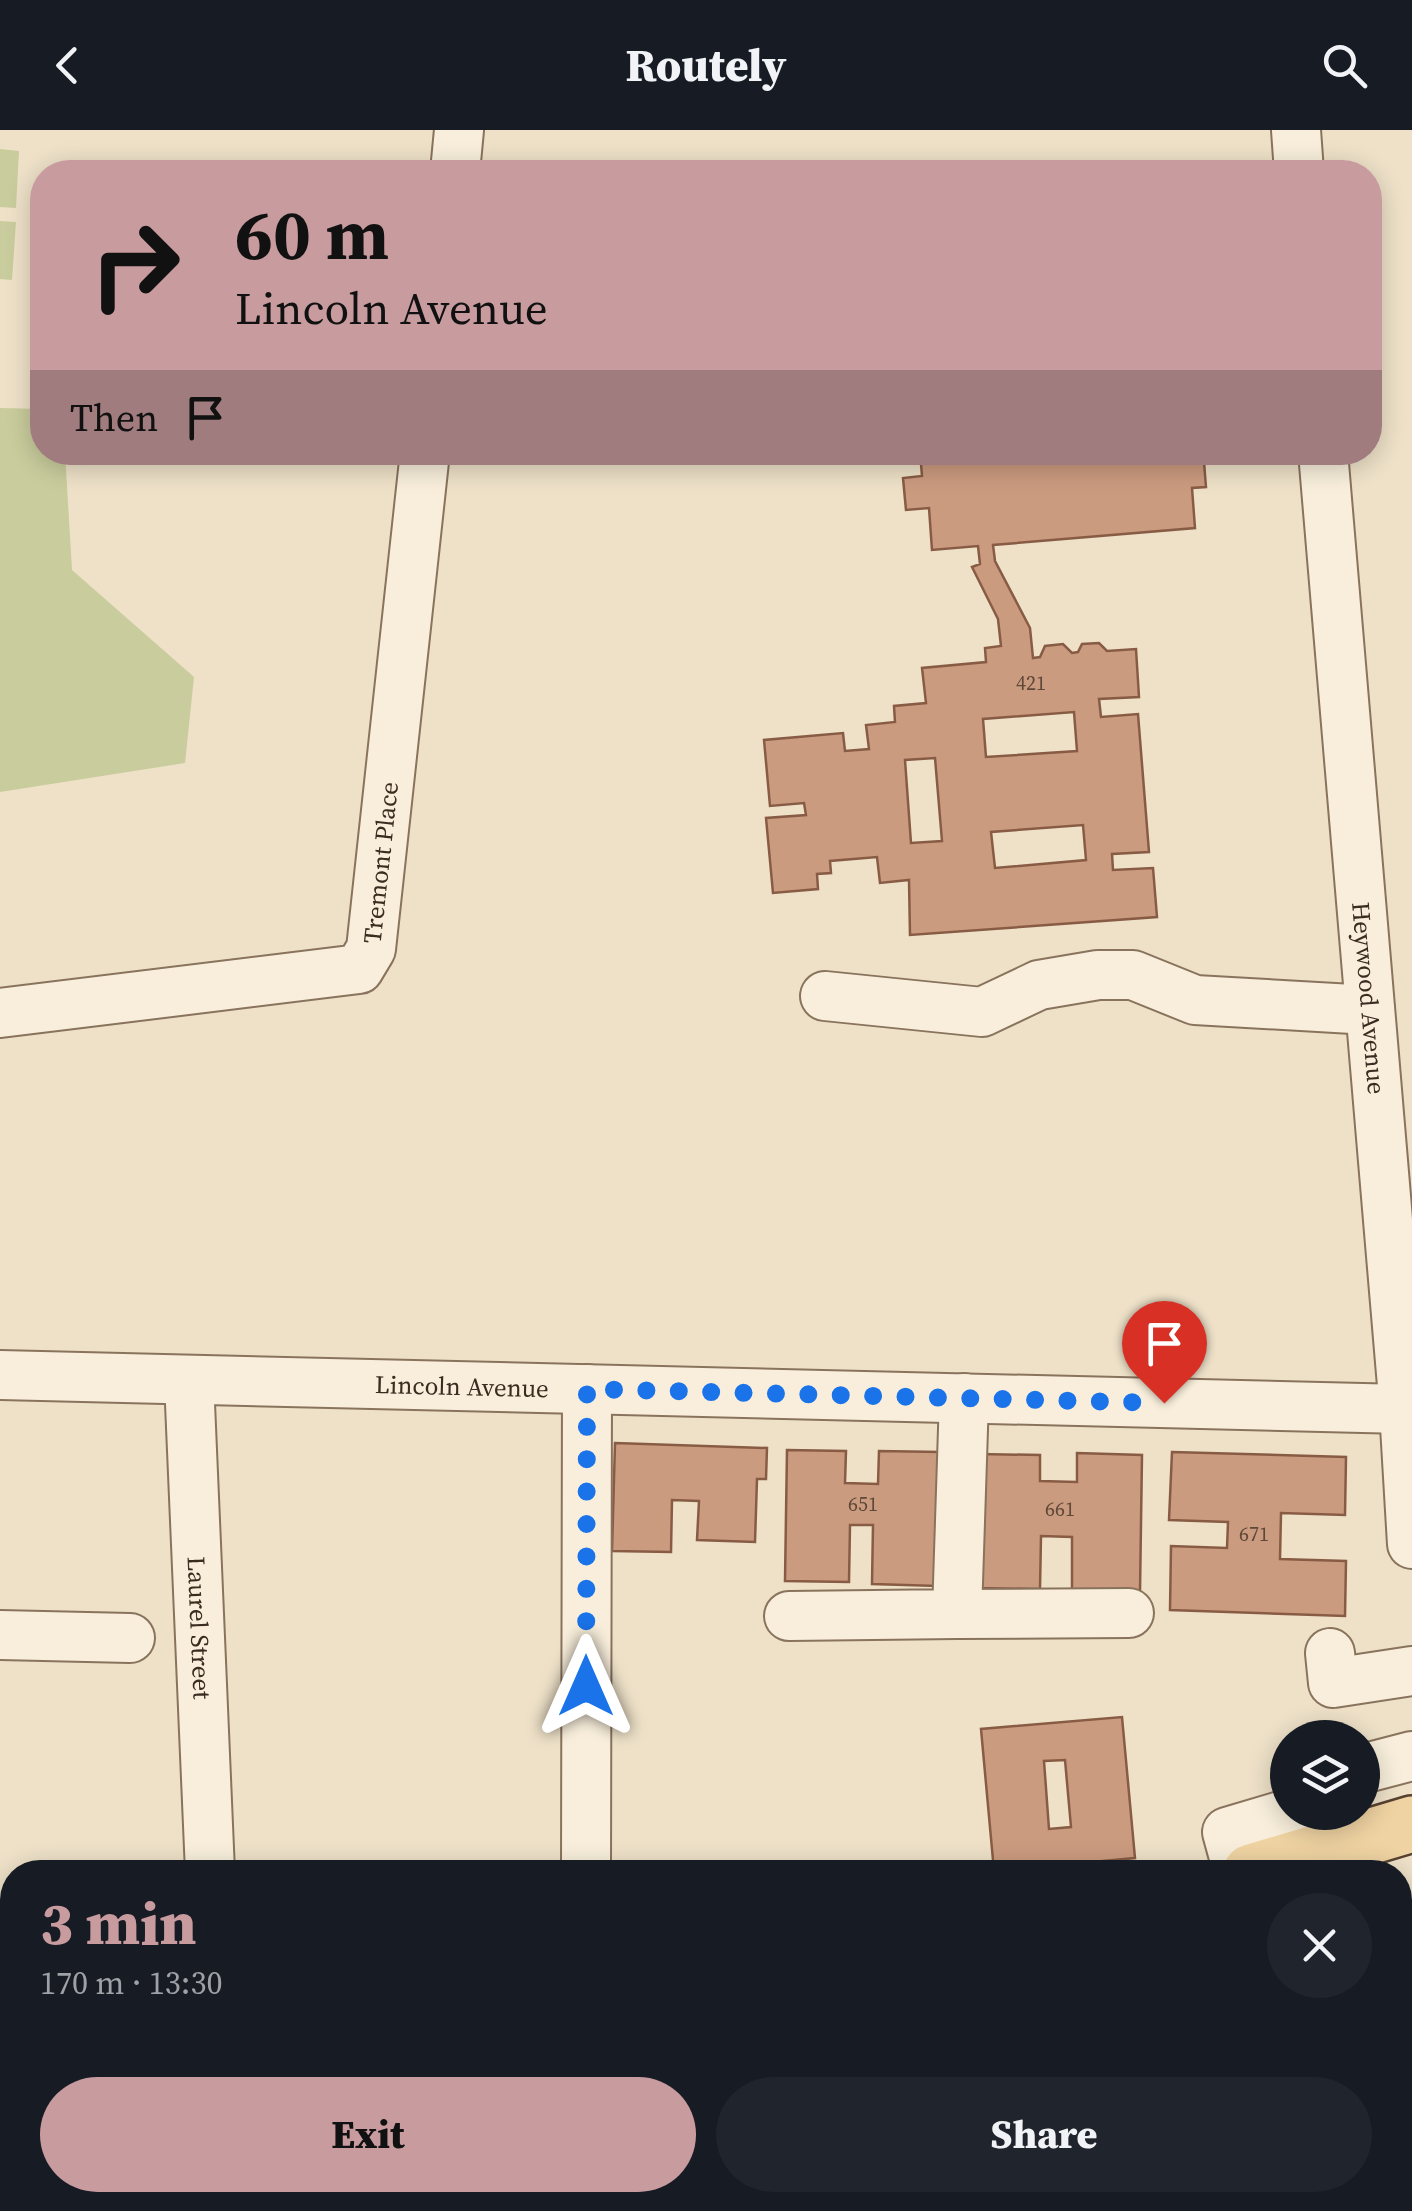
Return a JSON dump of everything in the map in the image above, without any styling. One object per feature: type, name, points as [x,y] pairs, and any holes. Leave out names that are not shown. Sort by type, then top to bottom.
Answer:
[{"type":"main road","points":[[1238,1859],[1338,1830]]},
{"type":"main road","points":[[1378,1830],[1409,1833]]},
{"type":"street","points":[[456,160],[460,130]]},
{"type":"street","points":[[1296,130],[1298,160]]},
{"type":"street","name":"Tremont Place","points":[[0,1013],[358,969],[371,949],[424,465]]},
{"type":"street","name":"Heywood Avenue","points":[[1324,465],[1404,1408],[1412,1544]]},
{"type":"street","points":[[824,996],[982,1012],[1039,986],[1133,974],[1196,1000],[1370,1010]]},
{"type":"street","name":"Lincoln Avenue","points":[[0,1375],[1404,1408]]},
{"type":"street","name":"Laurel Street","points":[[188,1380],[209,1860]]},
{"type":"street","points":[[586,1860],[587,1389]]},
{"type":"street","points":[[958,1614],[964,1398]]},
{"type":"street","points":[[789,1616],[1130,1613]]},
{"type":"street","points":[[0,1635],[130,1638]]},
{"type":"street","points":[[1330,1653],[1333,1683],[1412,1671]]},
{"type":"street","points":[[1380,1764],[1412,1756]]},
{"type":"street","points":[[1238,1859],[1256,1806],[1270,1798]]},
{"type":"street","points":[[1238,1859],[1273,1830]]},
{"type":"green space","points":[[0,149],[19,151],[16,208],[0,207]]},
{"type":"green space","points":[[0,221],[16,222],[12,280],[0,279]]},
{"type":"green space","points":[[0,408],[30,409],[30,465],[66,465],[72,570],[194,677],[185,763],[0,792]]},
{"type":"building","points":[[921,465],[1204,465],[1206,487],[1192,488],[1195,528],[993,545],[995,561],[1030,628],[1033,658],[1040,657],[1045,646],[1063,644],[1072,653],[1078,652],[1082,644],[1099,643],[1107,651],[1136,649],[1139,697],[1099,699],[1101,717],[1138,714],[1149,852],[1112,854],[1113,870],[1153,868],[1157,917],[910,935],[909,880],[880,883],[877,857],[830,861],[831,873],[817,874],[818,889],[773,893],[766,818],[806,815],[804,803],[770,806],[764,740],[843,733],[845,751],[869,749],[866,725],[895,722],[894,706],[926,703],[922,668],[986,662],[985,648],[1001,646],[998,619],[972,567],[980,564],[978,546],[932,550],[929,508],[906,510],[903,478],[922,476]],"holes":[[[1074,712],[1077,751],[986,757],[983,719]],[[935,758],[942,841],[911,843],[905,760]],[[1083,825],[1086,860],[995,868],[991,832]]]},
{"type":"building","points":[[615,1443],[767,1448],[766,1479],[757,1479],[755,1542],[697,1540],[699,1501],[672,1500],[671,1552],[612,1551]]},
{"type":"building","points":[[787,1450],[846,1451],[845,1483],[878,1484],[879,1451],[941,1452],[938,1586],[872,1584],[873,1525],[850,1525],[849,1582],[785,1581]]},
{"type":"building","points":[[1172,1452],[1346,1457],[1345,1515],[1281,1513],[1280,1559],[1346,1561],[1345,1616],[1170,1610],[1171,1546],[1227,1548],[1228,1522],[1169,1520]]},
{"type":"building","points":[[1077,1453],[1142,1455],[1140,1592],[1072,1591],[1072,1537],[1041,1536],[1040,1589],[977,1588],[979,1454],[1040,1455],[1040,1481],[1077,1482]]},
{"type":"building","points":[[1122,1717],[1135,1858],[993,1860],[981,1729]],"holes":[[[1065,1760],[1071,1827],[1049,1829],[1044,1761]]]},
{"type":"route","points":[[586,1686],[587,1389],[1164,1403]]}]
